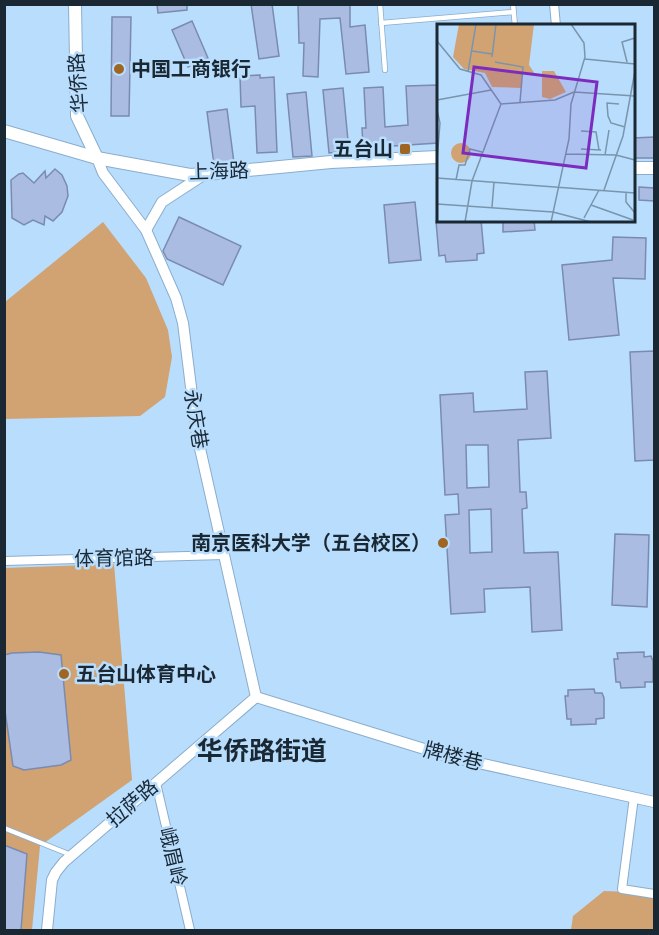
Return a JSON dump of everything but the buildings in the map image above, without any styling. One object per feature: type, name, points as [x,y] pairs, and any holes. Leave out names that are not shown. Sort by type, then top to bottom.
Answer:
[{"type":"main road","name":"华侨路","points":[[75,4],[77,116],[97,158]]},
{"type":"main road","name":"上海路","points":[[4,131],[97,158],[190,175],[331,162],[437,157]]},
{"type":"main road","points":[[635,168],[654,168]]},
{"type":"street","points":[[554,4],[556,24]]},
{"type":"street","name":"永庆巷","points":[[97,158],[103,173],[146,230],[176,298],[183,323],[197,435],[256,697]]},
{"type":"street","points":[[146,230],[162,202],[205,174]]},
{"type":"street","name":"体育馆路","points":[[4,561],[224,555]]},
{"type":"street","name":"拉萨路","points":[[48,930],[52,880],[71,855],[256,697]]},
{"type":"street","name":"牌楼巷","points":[[256,697],[447,756],[654,802]]},
{"type":"street","name":"峨眉岭","points":[[156,783],[189,930]]},
{"type":"street","points":[[634,798],[622,889],[654,894]]},
{"type":"lane","points":[[380,4],[385,70]]},
{"type":"lane","points":[[513,4],[515,24]]},
{"type":"lane","points":[[381,22],[514,12]]},
{"type":"lane","points":[[4,828],[71,855]]},
{"type":"shaded area","points":[[103,222],[146,278],[168,330],[172,357],[165,397],[140,416],[5,419],[5,302]]},
{"type":"shaded area","name":"五台山体育中心","points":[[114,564],[132,780],[40,846],[32,930],[5,930],[4,568]]},
{"type":"shaded area","points":[[604,891],[654,893],[654,930],[571,930],[573,916]]},
{"type":"place","name":"中国工商银行","points":[[119,69]]},
{"type":"place","name":"五台山","points":[[405,149]]},
{"type":"place","name":"南京医科大学（五台校区）","points":[[443,543]]},
{"type":"place","name":"五台山体育中心","points":[[64,674]]},
{"type":"district","name":"华侨路街道","points":[[262,751]]}]
